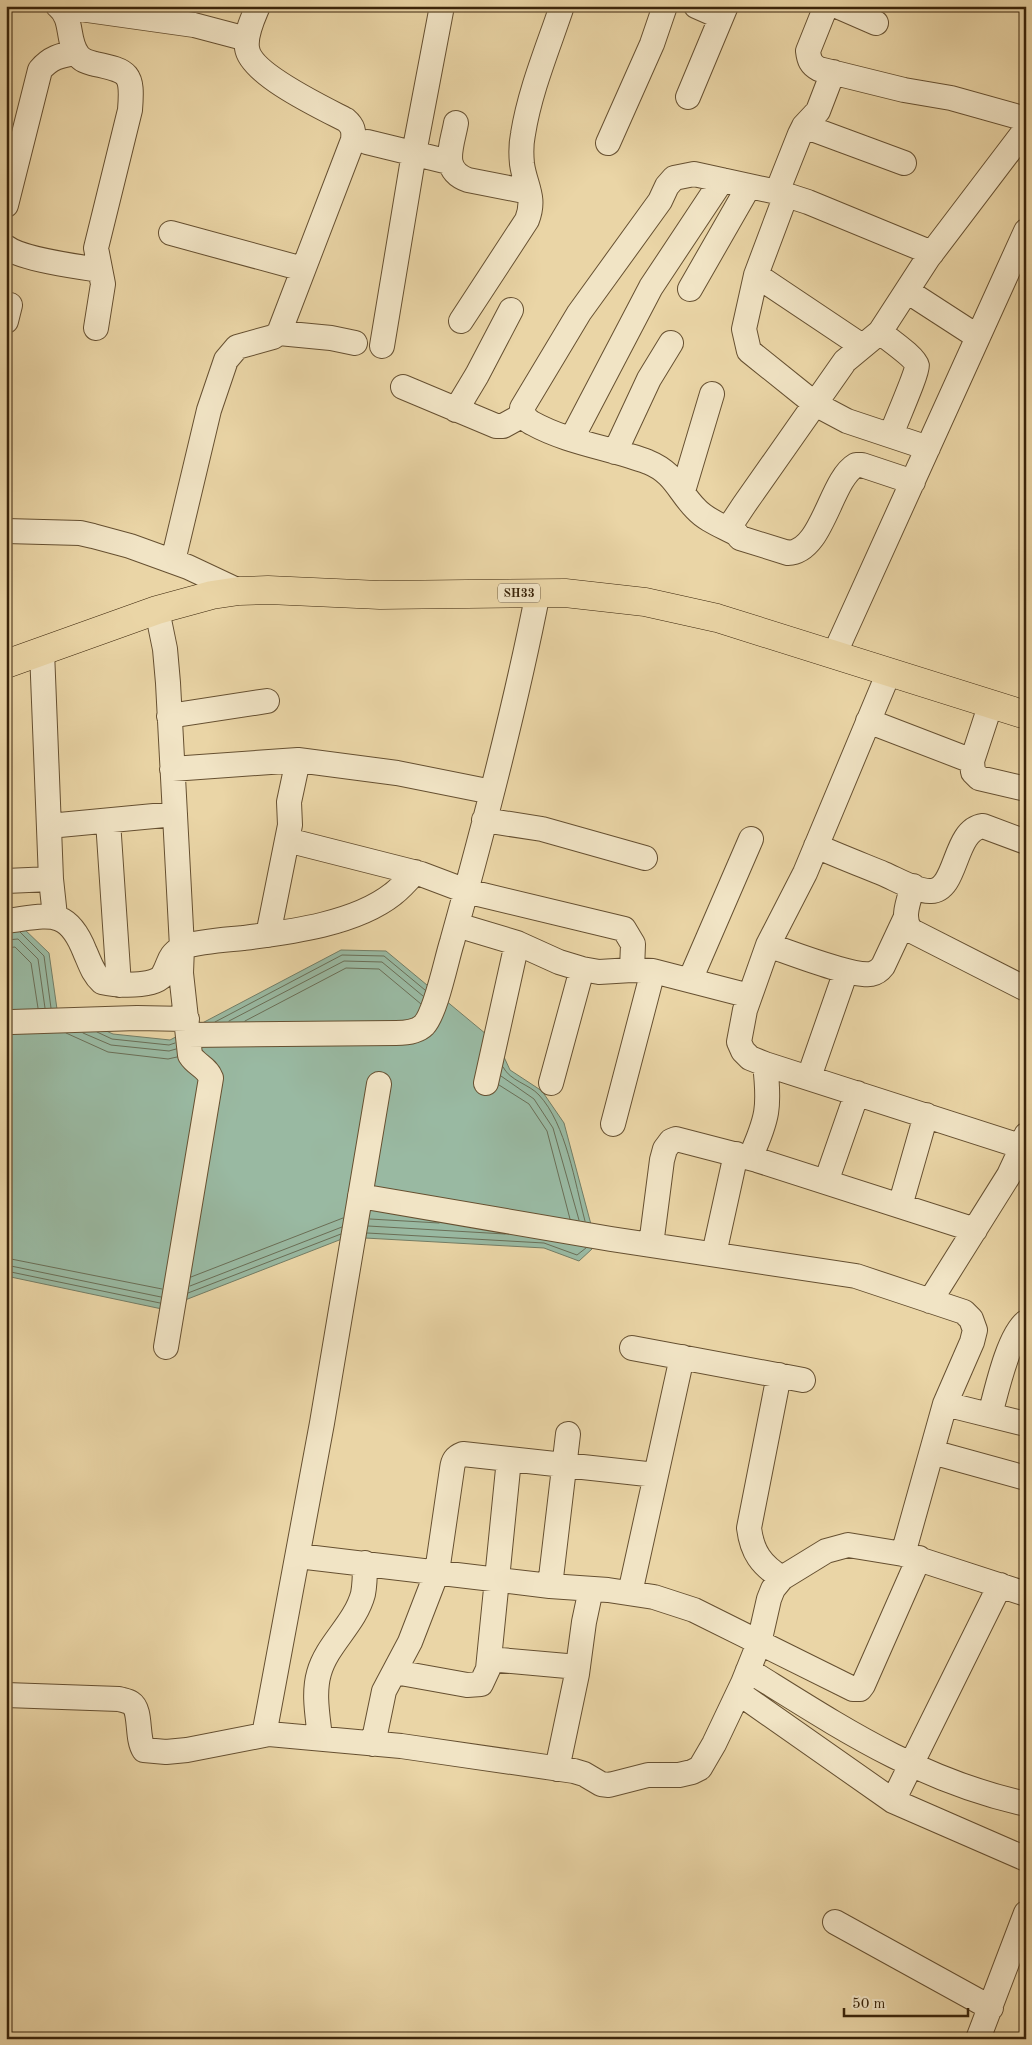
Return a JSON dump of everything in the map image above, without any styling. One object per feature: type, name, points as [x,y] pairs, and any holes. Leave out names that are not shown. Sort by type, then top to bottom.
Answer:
[{"type":"main road","name":"SH33","points":[[6,664],[157,610],[204,597],[239,591],[268,590],[380,595],[538,592],[605,596],[677,608],[759,630],[1026,715]]},
{"type":"street","points":[[58,6],[194,25],[247,39]]},
{"type":"street","points":[[58,6],[65,12],[76,53],[81,60],[117,68],[125,73],[130,81],[130,110],[96,248],[103,284],[96,328]]},
{"type":"street","points":[[173,561],[209,410],[226,360],[237,347],[273,337],[279,333],[353,140],[354,131],[351,124],[346,120],[275,82],[255,62],[247,49],[247,39],[258,6]]},
{"type":"street","points":[[382,346],[414,153],[442,6]]},
{"type":"street","points":[[461,321],[531,210],[529,192],[522,165],[523,133],[542,61],[562,6]]},
{"type":"street","points":[[608,143],[652,44],[665,6]]},
{"type":"street","points":[[688,97],[723,12],[696,6]]},
{"type":"street","points":[[826,6],[808,52],[813,66],[904,90],[951,98],[1026,119]]},
{"type":"street","points":[[837,6],[876,23]]},
{"type":"street","points":[[6,205],[40,70],[46,63],[57,56],[76,53]]},
{"type":"street","points":[[833,72],[818,111],[804,126],[756,275],[744,329],[750,350],[815,404],[847,421],[928,448]]},
{"type":"street","points":[[456,123],[449,162],[452,171],[459,176],[484,184],[529,192]]},
{"type":"street","points":[[804,126],[904,163]]},
{"type":"street","points":[[912,482],[856,464],[850,468],[807,546],[800,551],[788,553],[740,538],[732,528],[732,523],[845,361],[871,339],[907,291],[932,253],[1026,129]]},
{"type":"street","points":[[367,142],[449,162]]},
{"type":"street","points":[[735,533],[697,511],[683,491],[663,470],[649,462],[572,438],[532,423],[523,415],[522,408],[524,403],[579,313],[660,200],[667,186],[674,178],[694,174],[782,194],[832,211],[932,253]]},
{"type":"street","points":[[572,438],[652,287],[722,180]]},
{"type":"street","points":[[690,290],[749,186]]},
{"type":"street","points":[[834,655],[1026,231]]},
{"type":"street","points":[[171,233],[303,269]]},
{"type":"street","points":[[6,247],[21,254],[61,264],[100,270]]},
{"type":"street","points":[[756,275],[871,339],[912,358],[917,365],[917,373],[906,393],[891,435]]},
{"type":"street","points":[[907,291],[978,337]]},
{"type":"street","points":[[456,410],[511,310]]},
{"type":"street","points":[[279,333],[331,338],[355,343]]},
{"type":"street","points":[[615,452],[649,379],[671,343]]},
{"type":"street","points":[[403,387],[496,426],[503,426],[523,415]]},
{"type":"street","points":[[683,491],[712,394]]},
{"type":"street","points":[[6,530],[80,533],[130,546],[188,566],[239,591]]},
{"type":"street","points":[[12,1022],[137,1018],[187,1027],[396,1034],[416,1030],[424,1025],[434,1004],[466,891],[523,669],[538,592]]},
{"type":"street","points":[[157,610],[165,649],[182,973],[190,1055],[194,1062],[208,1071],[211,1078],[166,1347]]},
{"type":"street","points":[[42,651],[51,879],[55,916]]},
{"type":"street","points":[[889,672],[798,888],[768,944],[745,1010],[739,1042],[743,1051],[750,1058],[765,1064],[926,1115],[1025,1143],[1018,1172],[975,1230],[930,1301]]},
{"type":"street","points":[[169,716],[267,701]]},
{"type":"street","points":[[991,703],[972,761],[973,772],[979,778],[1026,789]]},
{"type":"street","points":[[868,721],[972,761]]},
{"type":"street","points":[[172,769],[298,760],[397,773],[492,792]]},
{"type":"street","points":[[268,934],[287,840],[290,818],[289,802],[298,760]]},
{"type":"street","points":[[49,826],[174,814]]},
{"type":"street","points":[[484,820],[542,829],[645,858]]},
{"type":"street","points":[[108,821],[119,985]]},
{"type":"street","points":[[816,846],[913,886],[931,891],[938,889],[952,870],[966,837],[976,826],[983,826],[1026,842]]},
{"type":"street","points":[[690,980],[751,839]]},
{"type":"street","points":[[287,840],[415,872],[466,891],[624,929],[633,944],[643,970],[613,1124]]},
{"type":"street","points":[[6,921],[55,916],[63,919],[73,927],[97,977],[102,982],[119,985],[146,983],[158,980],[163,975],[168,961],[182,947],[331,923],[364,911],[394,893],[415,872]]},
{"type":"street","points":[[6,881],[51,879]]},
{"type":"street","points":[[768,944],[846,971],[871,974],[879,971],[884,966],[905,919],[913,886]]},
{"type":"street","points":[[905,919],[907,926],[912,931],[1026,989]]},
{"type":"street","points":[[456,925],[516,944],[559,962],[582,969],[600,972],[643,970],[750,996]]},
{"type":"street","points":[[486,1083],[516,944]]},
{"type":"street","points":[[551,1083],[582,969]]},
{"type":"street","points":[[809,1077],[846,971]]},
{"type":"street","points":[[714,1254],[743,1156],[761,1134],[768,1111],[765,1064]]},
{"type":"street","points":[[264,1734],[322,1423],[379,1084]]},
{"type":"street","points":[[826,1182],[857,1093]]},
{"type":"street","points":[[900,1206],[926,1115]]},
{"type":"street","points":[[651,1245],[662,1160],[665,1149],[671,1141],[676,1140],[743,1156],[975,1230]]},
{"type":"street","points":[[298,1556],[654,1597],[694,1610],[845,1686],[860,1689],[911,1556],[932,1452],[945,1404],[956,1376],[969,1352],[974,1330],[972,1319],[964,1312],[856,1276],[651,1245],[360,1196]]},
{"type":"street","points":[[990,1415],[1006,1358],[1018,1330],[1026,1322]]},
{"type":"street","points":[[632,1348],[803,1380]]},
{"type":"street","points":[[630,1593],[682,1357]]},
{"type":"street","points":[[779,1376],[748,1528],[750,1540],[762,1563],[782,1578]]},
{"type":"street","points":[[945,1404],[1026,1424]]},
{"type":"street","points":[[550,1586],[568,1434]]},
{"type":"street","points":[[932,1452],[1026,1478]]},
{"type":"street","points":[[372,1744],[384,1691],[417,1625],[437,1572],[453,1461],[458,1456],[463,1454],[656,1475]]},
{"type":"street","points":[[395,1672],[476,1686],[481,1684],[485,1678],[498,1580],[509,1459]]},
{"type":"street","points":[[6,1695],[119,1699],[131,1703],[136,1709],[140,1744],[144,1750],[154,1752],[209,1747],[264,1734],[320,1738],[557,1769],[579,1773],[600,1784],[609,1785],[648,1775],[678,1776],[700,1768],[739,1692],[748,1670],[759,1643],[769,1599],[782,1578],[826,1551],[839,1546],[848,1546],[911,1556],[1026,1594]]},
{"type":"street","points":[[320,1738],[316,1698],[319,1671],[326,1656],[359,1605],[364,1588],[365,1563]]},
{"type":"street","points":[[893,1801],[1000,1585]]},
{"type":"street","points":[[557,1769],[578,1668],[584,1622],[591,1589]]},
{"type":"street","points":[[489,1659],[578,1668]]},
{"type":"street","points":[[748,1670],[842,1729],[911,1766],[968,1789],[1026,1804]]},
{"type":"street","points":[[739,1692],[893,1801],[1026,1859]]},
{"type":"street","points":[[978,2039],[1026,1913]]},
{"type":"street","points":[[835,1922],[991,2008]]},
{"type":"water","points":[[21,926],[49,953],[57,1009],[113,1034],[170,1040],[341,950],[386,951],[498,1044],[510,1070],[542,1091],[564,1123],[593,1232],[592,1249],[579,1261],[544,1248],[347,1237],[162,1309],[6,1276],[6,929]]}]
